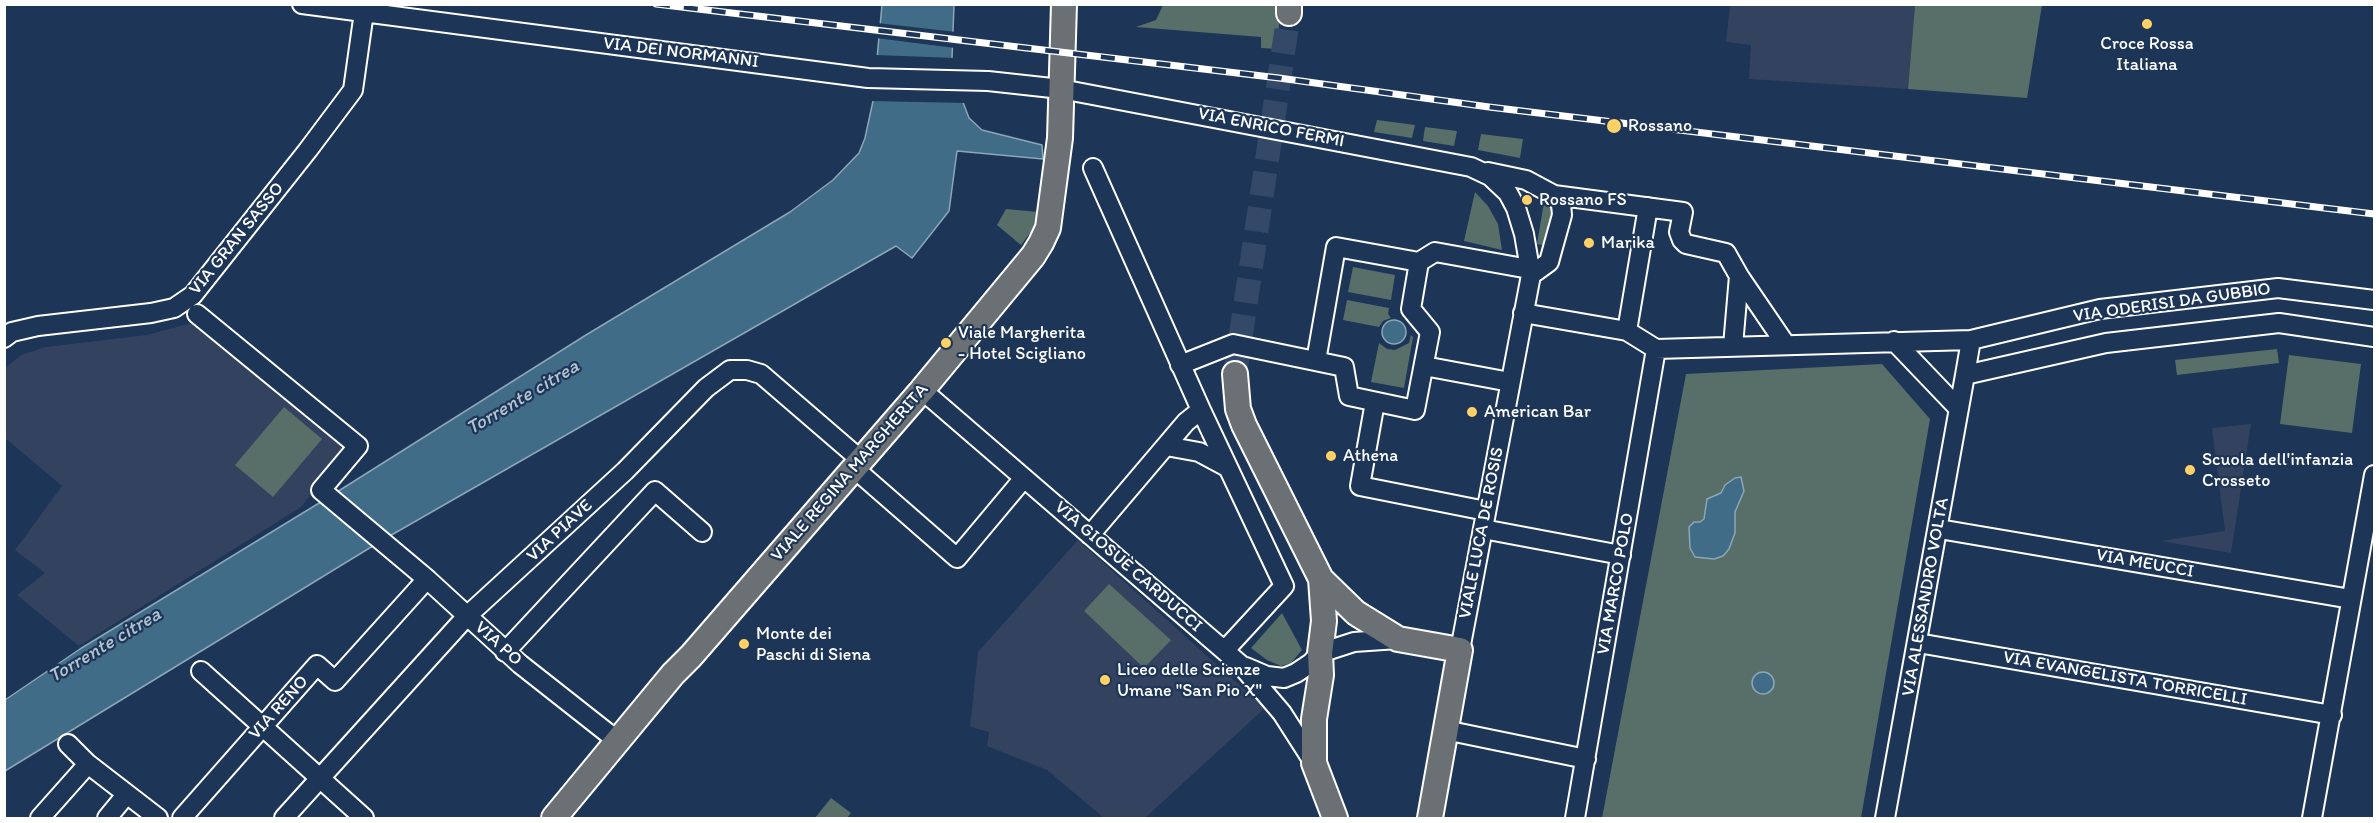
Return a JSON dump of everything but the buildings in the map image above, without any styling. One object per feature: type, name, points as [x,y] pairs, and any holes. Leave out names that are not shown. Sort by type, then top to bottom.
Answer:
[{"type":"main road","name":"VIALE REGINA MARGHERITA","points":[[554,819],[674,674],[858,465],[1033,256],[1048,228],[1051,212],[1060,138],[1064,4]]},
{"type":"main road","points":[[1235,374],[1236,401],[1244,425],[1321,579],[1356,613],[1398,639],[1460,650],[1430,819]]},
{"type":"main road","points":[[1321,579],[1324,621],[1320,653],[1321,675],[1314,719],[1314,763],[1335,819]]},
{"type":"street","name":"VIA DEI NORMANNI","points":[[302,4],[868,78],[988,81],[1061,89]]},
{"type":"street","name":"VIA GRAN SASSO","points":[[4,338],[12,332],[38,326],[151,313],[174,308],[194,295],[353,90],[364,12]]},
{"type":"street","name":"VIA ENRICO FERMI","points":[[1061,89],[1526,180],[1554,195]]},
{"type":"street","points":[[1093,168],[1180,365],[1284,586],[1225,650]]},
{"type":"street","name":"VIALE LUCA DE ROSIS","points":[[1460,650],[1530,272],[1522,225],[1513,201],[1503,187],[1479,170]]},
{"type":"street","points":[[1554,195],[1683,212],[1679,232],[1682,240],[1686,244],[1726,253],[1738,276],[1786,345]]},
{"type":"street","points":[[1554,195],[1561,204],[1561,222]]},
{"type":"street","points":[[1316,361],[1336,246],[1419,262],[1435,252],[1530,272],[1549,262],[1561,222],[1569,208],[1595,200]]},
{"type":"street","points":[[1628,331],[1648,207]]},
{"type":"street","points":[[1180,365],[1233,344],[1344,367],[1349,396],[1415,410],[1430,332],[1411,309],[1419,262]]},
{"type":"street","points":[[1733,346],[1738,276]]},
{"type":"street","name":"VIA ODERISI DA GUBBIO","points":[[1894,341],[1971,340],[2100,309],[2278,288],[2374,300]]},
{"type":"street","points":[[1523,313],[1628,331],[1656,349],[1894,341],[1959,410]]},
{"type":"street","name":"VIA PO","points":[[196,314],[358,446],[321,490],[427,579],[505,652],[619,742]]},
{"type":"street","points":[[1965,375],[2106,343],[2279,323],[2374,337]]},
{"type":"street","name":"VIA ALESSANDRO VOLTA","points":[[1885,819],[1971,340]]},
{"type":"street","name":"VIA MARCO POLO","points":[[1575,819],[1656,349]]},
{"type":"street","points":[[1424,366],[1510,382]]},
{"type":"street","name":"VIA PIAVE","points":[[284,819],[467,616],[625,471],[706,388],[730,370],[747,370],[760,374],[957,558],[1024,478]]},
{"type":"street","name":"VIA GIOSUÈ CARDUCCI","points":[[922,390],[1241,665],[1282,713],[1314,763]]},
{"type":"street","points":[[1375,402],[1360,486],[1621,555]]},
{"type":"street","points":[[1090,535],[1186,422],[1201,410]]},
{"type":"street","points":[[1166,446],[1198,452],[1227,466]]},
{"type":"street","points":[[2312,819],[2374,475]]},
{"type":"street","points":[[505,652],[655,491],[702,532]]},
{"type":"street","name":"VIA MEUCCI","points":[[1939,528],[2351,599]]},
{"type":"street","name":"VIA RENO","points":[[182,819],[317,665],[335,681],[427,579]]},
{"type":"street","points":[[1241,665],[1267,676],[1284,678],[1311,663],[1320,653],[1354,642],[1398,639]]},
{"type":"street","name":"VIA EVANGELISTA TORRICELLI","points":[[1918,643],[2332,715]]},
{"type":"street","points":[[201,671],[364,819]]},
{"type":"street","points":[[1445,730],[1586,759]]},
{"type":"street","points":[[68,744],[88,764],[158,819]]},
{"type":"street","points":[[40,819],[88,764]]},
{"type":"street","points":[[107,819],[126,795]]},
{"type":"shaded area","points":[[1730,5],[1915,5],[1908,89],[1749,79],[1751,45],[1726,42]]},
{"type":"shaded area","points":[[195,322],[348,448],[301,507],[79,646],[17,595],[45,573],[15,550],[62,486],[5,438],[5,368],[21,355],[46,347],[147,335]]},
{"type":"shaded area","points":[[2251,424],[2231,553],[2161,541],[2225,531],[2212,428]]},
{"type":"shaded area","name":"Liceo delle Scienze Umane \"San Pio X\"","points":[[1078,540],[1265,708],[1145,818],[1104,818],[1047,770],[987,746],[989,732],[970,727],[978,652]]},
{"type":"green space","points":[[1163,5],[1276,5],[1279,24],[1278,49],[1261,48],[1261,37],[1136,27],[1156,20]]},
{"type":"green space","points":[[1915,5],[2042,5],[2027,98],[1908,89]]},
{"type":"green space","points":[[1377,120],[1415,125],[1412,138],[1374,132]]},
{"type":"green space","points":[[1425,127],[1457,131],[1454,146],[1423,141]]},
{"type":"green space","points":[[1481,134],[1523,139],[1520,158],[1478,150]]},
{"type":"green space","points":[[1475,192],[1488,206],[1498,224],[1502,250],[1464,241]]},
{"type":"green space","points":[[1544,202],[1550,202],[1555,207],[1546,246],[1537,244]]},
{"type":"green space","points":[[1006,209],[1039,212],[1034,228],[1021,245],[997,225]]},
{"type":"green space","points":[[1353,267],[1395,275],[1391,300],[1348,292]]},
{"type":"green space","points":[[1347,300],[1389,308],[1388,314],[1391,318],[1383,321],[1379,327],[1343,320]]},
{"type":"green space","points":[[1411,335],[1413,337],[1404,388],[1371,382],[1379,343],[1387,349],[1395,350],[1409,343]]},
{"type":"green space","points":[[2277,349],[2279,363],[2177,375],[2175,360]]},
{"type":"green space","points":[[2289,355],[2361,364],[2352,433],[2280,424]]},
{"type":"green space","points":[[1882,364],[1930,419],[1861,818],[1602,818],[1686,374]]},
{"type":"green space","points":[[284,407],[322,439],[273,497],[235,465]]},
{"type":"green space","points":[[1109,584],[1171,640],[1144,668],[1084,611]]},
{"type":"green space","points":[[1282,613],[1302,650],[1291,663],[1281,666],[1267,660],[1251,648]]},
{"type":"green space","points":[[831,798],[851,813],[847,818],[815,818]]},
{"type":"water","name":"Torrente citrea","points":[[882,5],[954,5],[952,58],[961,97],[969,118],[982,130],[1042,145],[1043,159],[957,151],[949,211],[912,258],[896,246],[381,541],[5,771],[5,700],[80,649],[329,497],[586,335],[790,212],[833,180],[859,153],[865,138],[873,101]]},
{"type":"water","points":[[1394,320],[1403,323],[1406,332],[1403,341],[1394,344],[1385,341],[1382,332],[1385,323]]},
{"type":"water","points":[[1741,477],[1744,491],[1735,512],[1735,533],[1729,549],[1723,556],[1714,559],[1695,557],[1690,548],[1689,527],[1694,522],[1704,519],[1707,499],[1721,493],[1725,485]]},
{"type":"water","points":[[1763,672],[1771,675],[1774,683],[1771,691],[1763,694],[1755,691],[1752,683],[1755,675]]},
{"type":"pier","points":[[877,23],[956,32],[955,48],[876,38]]},
{"type":"pier","points":[[875,55],[955,58],[966,103],[870,101]]},
{"type":"tunnel","points":[[1235,374],[1289,13]]},
{"type":"railway","points":[[656,4],[1279,78],[1489,107],[2374,214]]},
{"type":"place","name":"Croce Rossa Italiana","points":[[2147,24]]},
{"type":"place","name":"Rossano","points":[[1614,126]]},
{"type":"place","name":"Rossano FS","points":[[1527,200]]},
{"type":"place","name":"Marika","points":[[1589,243]]},
{"type":"place","name":"Viale Margherita - Hotel Scigliano","points":[[946,343]]},
{"type":"place","name":"American Bar","points":[[1472,412]]},
{"type":"place","name":"Athena","points":[[1331,456]]},
{"type":"place","name":"Scuola dell'infanzia Crosseto","points":[[2190,470]]},
{"type":"place","name":"Monte dei Paschi di Siena","points":[[744,644]]},
{"type":"place","name":"Liceo delle Scienze Umane \"San Pio X\"","points":[[1105,680]]}]
